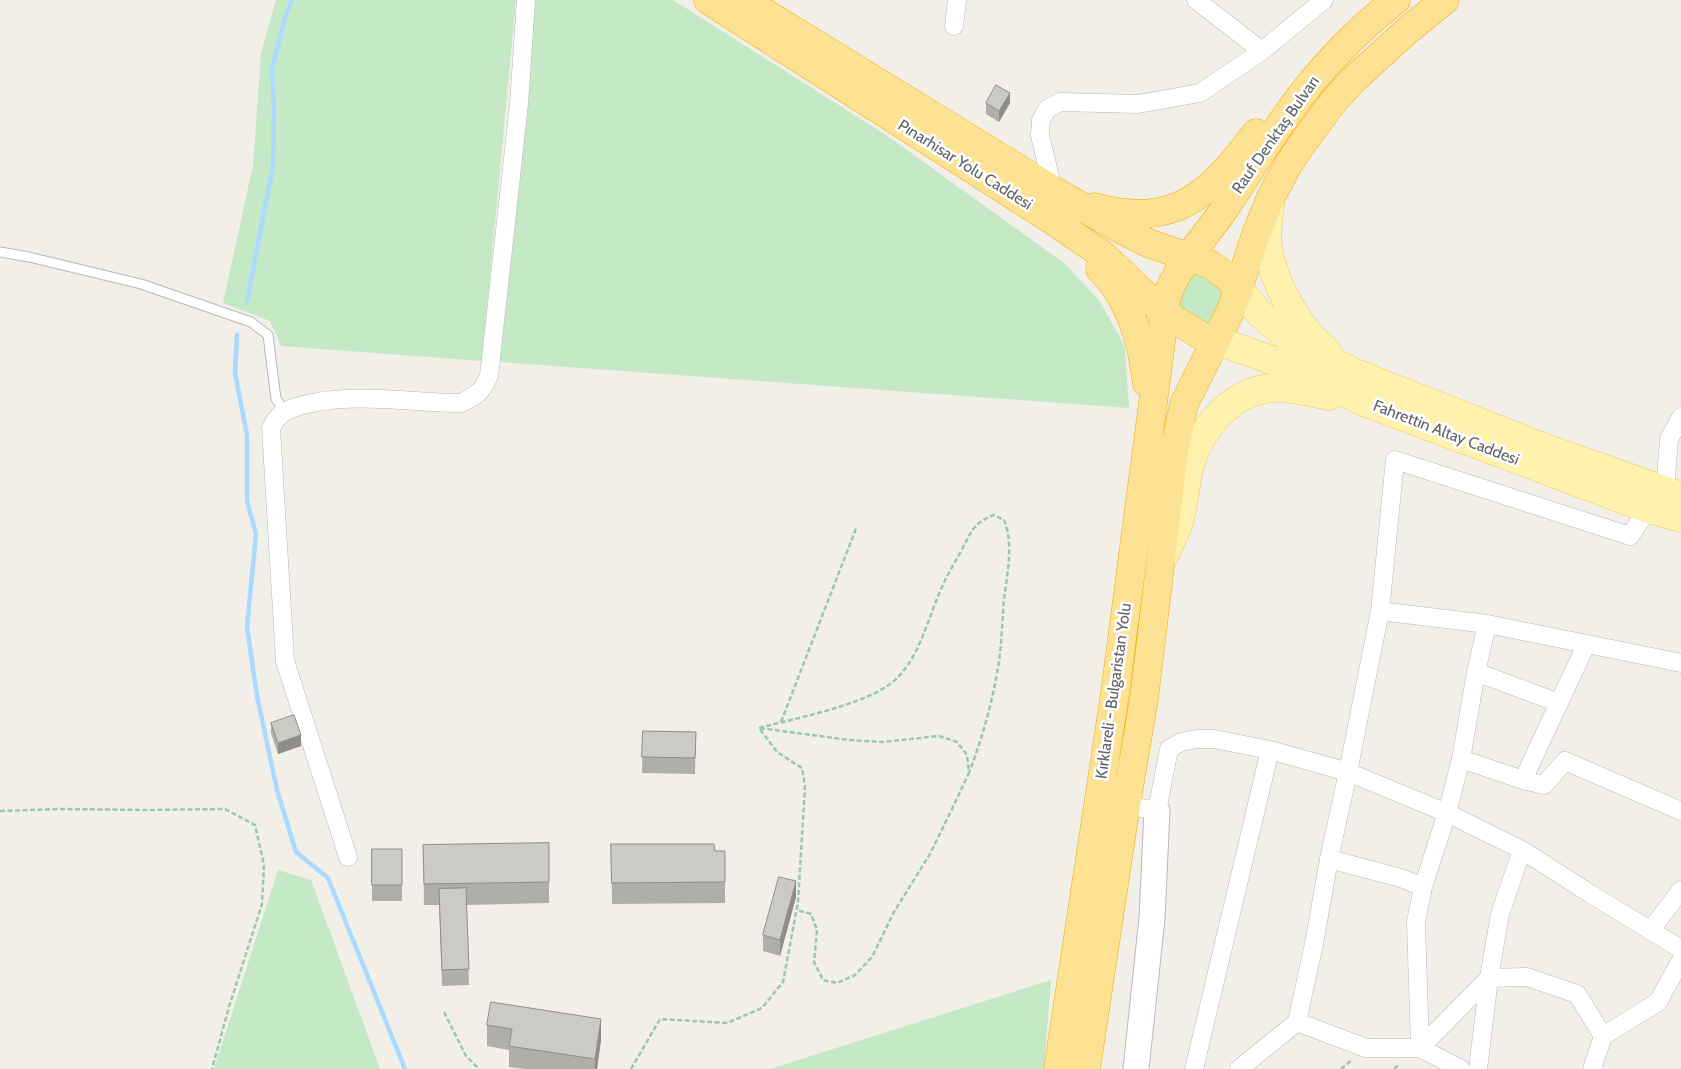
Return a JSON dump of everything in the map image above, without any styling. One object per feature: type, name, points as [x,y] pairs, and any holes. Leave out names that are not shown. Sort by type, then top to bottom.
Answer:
[{"type":"highway","name":"Pınarhisar Yolu Caddesi","points":[[708,0],[1052,220],[1104,255],[1176,321],[1200,335],[1215,340]]},
{"type":"highway","name":"Pınarhisar Yolu Caddesi","points":[[744,0],[1129,235],[1211,266],[1225,275],[1239,289]]},
{"type":"highway","name":"Rauf Denktaş Bulvarı","points":[[1188,257],[1220,215],[1291,109],[1313,81],[1373,18],[1396,0]]},
{"type":"highway","name":"Rauf Denktaş Bulvarı","points":[[1239,289],[1256,234],[1271,197],[1302,144],[1333,102],[1353,80],[1445,0]]},
{"type":"highway","points":[[1053,190],[1094,207],[1139,214],[1156,212],[1184,204],[1198,197],[1223,173],[1296,81],[1335,44],[1373,18]]},
{"type":"highway","points":[[1052,220],[1072,243],[1107,276],[1119,295],[1138,337],[1153,410]]},
{"type":"highway","points":[[1164,312],[1165,302],[1171,285],[1188,257]]},
{"type":"highway","points":[[1215,340],[1232,308],[1239,289]]},
{"type":"highway","name":"Kırklareli - Bulgaristan Yolu","points":[[1058,1069],[1114,700],[1153,410],[1164,312]]},
{"type":"highway","name":"Kırklareli - Bulgaristan Yolu","points":[[1086,1069],[1144,699],[1174,451],[1184,404],[1215,340]]},
{"type":"main road","points":[[1271,197],[1267,228],[1268,247],[1279,284],[1303,326],[1322,347],[1347,365],[1374,394]]},
{"type":"main road","name":"Fahrettin Altay Caddesi","points":[[1239,289],[1260,314],[1292,342],[1318,356],[1374,394]]},
{"type":"main road","name":"Fahrettin Altay Caddesi","points":[[1215,340],[1374,394],[1666,505]]},
{"type":"main road","points":[[1160,565],[1179,523],[1189,470],[1196,451],[1205,432],[1227,407],[1243,396],[1257,390],[1274,388],[1374,394]]},
{"type":"street","points":[[348,857],[285,660],[271,428],[276,419],[285,411],[322,401],[356,398],[461,403],[475,396],[483,388],[489,376],[517,124],[526,0]]},
{"type":"street","points":[[954,26],[957,0]]},
{"type":"street","points":[[1196,0],[1262,51]]},
{"type":"street","points":[[1053,190],[1040,135],[1041,120],[1047,109],[1060,102],[1138,104],[1200,93],[1262,51],[1323,0]]},
{"type":"street","points":[[1239,1069],[1298,1022],[1380,611],[1395,460],[1630,536],[1666,505],[1669,440],[1681,417]]},
{"type":"street","points":[[1380,611],[1487,624],[1681,664]]},
{"type":"street","points":[[1420,1048],[1416,922],[1423,887],[1447,813],[1461,759],[1476,672],[1487,624]]},
{"type":"street","points":[[1523,780],[1586,645]]},
{"type":"street","points":[[1476,672],[1559,703]]},
{"type":"street","points":[[1136,1069],[1152,918],[1157,811],[1169,748],[1181,742],[1197,739],[1214,739],[1270,750],[1348,772],[1447,813],[1522,850],[1681,949]]},
{"type":"street","points":[[1194,1069],[1270,750]]},
{"type":"street","points":[[1461,759],[1523,780],[1544,785],[1565,761],[1681,811]]},
{"type":"street","points":[[1126,805],[1157,811]]},
{"type":"street","points":[[1478,1069],[1488,978],[1500,914],[1522,850]]},
{"type":"street","points":[[1329,859],[1401,878],[1423,887]]},
{"type":"street","points":[[1650,931],[1681,890]]},
{"type":"street","points":[[1592,1069],[1603,1036],[1658,1002],[1681,960]]},
{"type":"street","points":[[1420,1048],[1488,978],[1527,977],[1577,994],[1603,1036]]},
{"type":"street","points":[[1298,1022],[1366,1048],[1420,1048],[1461,1069]]},
{"type":"lane","points":[[0,252],[29,257],[141,284],[251,322],[268,335],[276,399],[285,411]]},
{"type":"path","points":[[759,728],[876,694],[897,679],[910,662],[942,586],[974,527],[982,519],[994,515],[1004,520],[1009,532],[1008,565],[999,660],[987,721],[969,773],[930,854],[894,912],[872,956],[855,975],[837,983],[822,980],[814,962],[817,930],[812,914],[797,910]]},
{"type":"path","points":[[781,722],[858,526]]},
{"type":"path","points":[[759,728],[849,740],[883,742],[939,736],[957,742],[967,755],[969,773]]},
{"type":"path","points":[[631,1069],[660,1019],[727,1023],[762,1008],[782,982],[797,910],[805,786],[802,768],[777,752],[759,728]]},
{"type":"path","points":[[0,811],[225,808],[255,825],[264,865],[262,904],[242,971],[228,1007],[212,1069]]},
{"type":"path","points":[[444,1012],[466,1056],[479,1069]]},
{"type":"green space","points":[[276,0],[516,0],[482,361],[281,346],[270,321],[223,303],[253,165],[261,53]]},
{"type":"green space","points":[[535,0],[673,0],[886,135],[1064,263],[1099,300],[1125,347],[1129,408],[500,362],[522,154]]},
{"type":"green space","points":[[1200,274],[1225,289],[1212,322],[1203,324],[1177,305],[1179,288],[1192,276]]},
{"type":"green space","points":[[278,870],[311,880],[380,1069],[214,1069]]},
{"type":"green space","points":[[1051,980],[1044,1069],[770,1069]]},
{"type":"building","points":[[996,85],[1010,93],[999,111],[986,103]]},
{"type":"building","points":[[294,715],[301,735],[278,743],[271,723]]},
{"type":"building","points":[[643,731],[696,732],[695,758],[642,757]]},
{"type":"building","points":[[549,843],[549,882],[424,884],[423,845]]},
{"type":"building","points":[[611,844],[714,844],[715,851],[725,851],[725,882],[612,883]]},
{"type":"building","points":[[372,849],[402,849],[402,885],[372,885]]},
{"type":"building","points":[[779,877],[796,881],[780,940],[763,935]]},
{"type":"building","points":[[466,888],[469,969],[442,970],[439,889]]},
{"type":"building","points":[[491,1002],[601,1019],[595,1059],[509,1046],[512,1029],[487,1025]]},
{"type":"waterway","points":[[247,301],[273,166],[274,109],[272,68],[286,15],[292,0]]},
{"type":"waterway","points":[[237,335],[235,373],[247,435],[247,501],[256,534],[247,627],[257,696],[277,790],[296,852],[328,878],[405,1069]]}]
